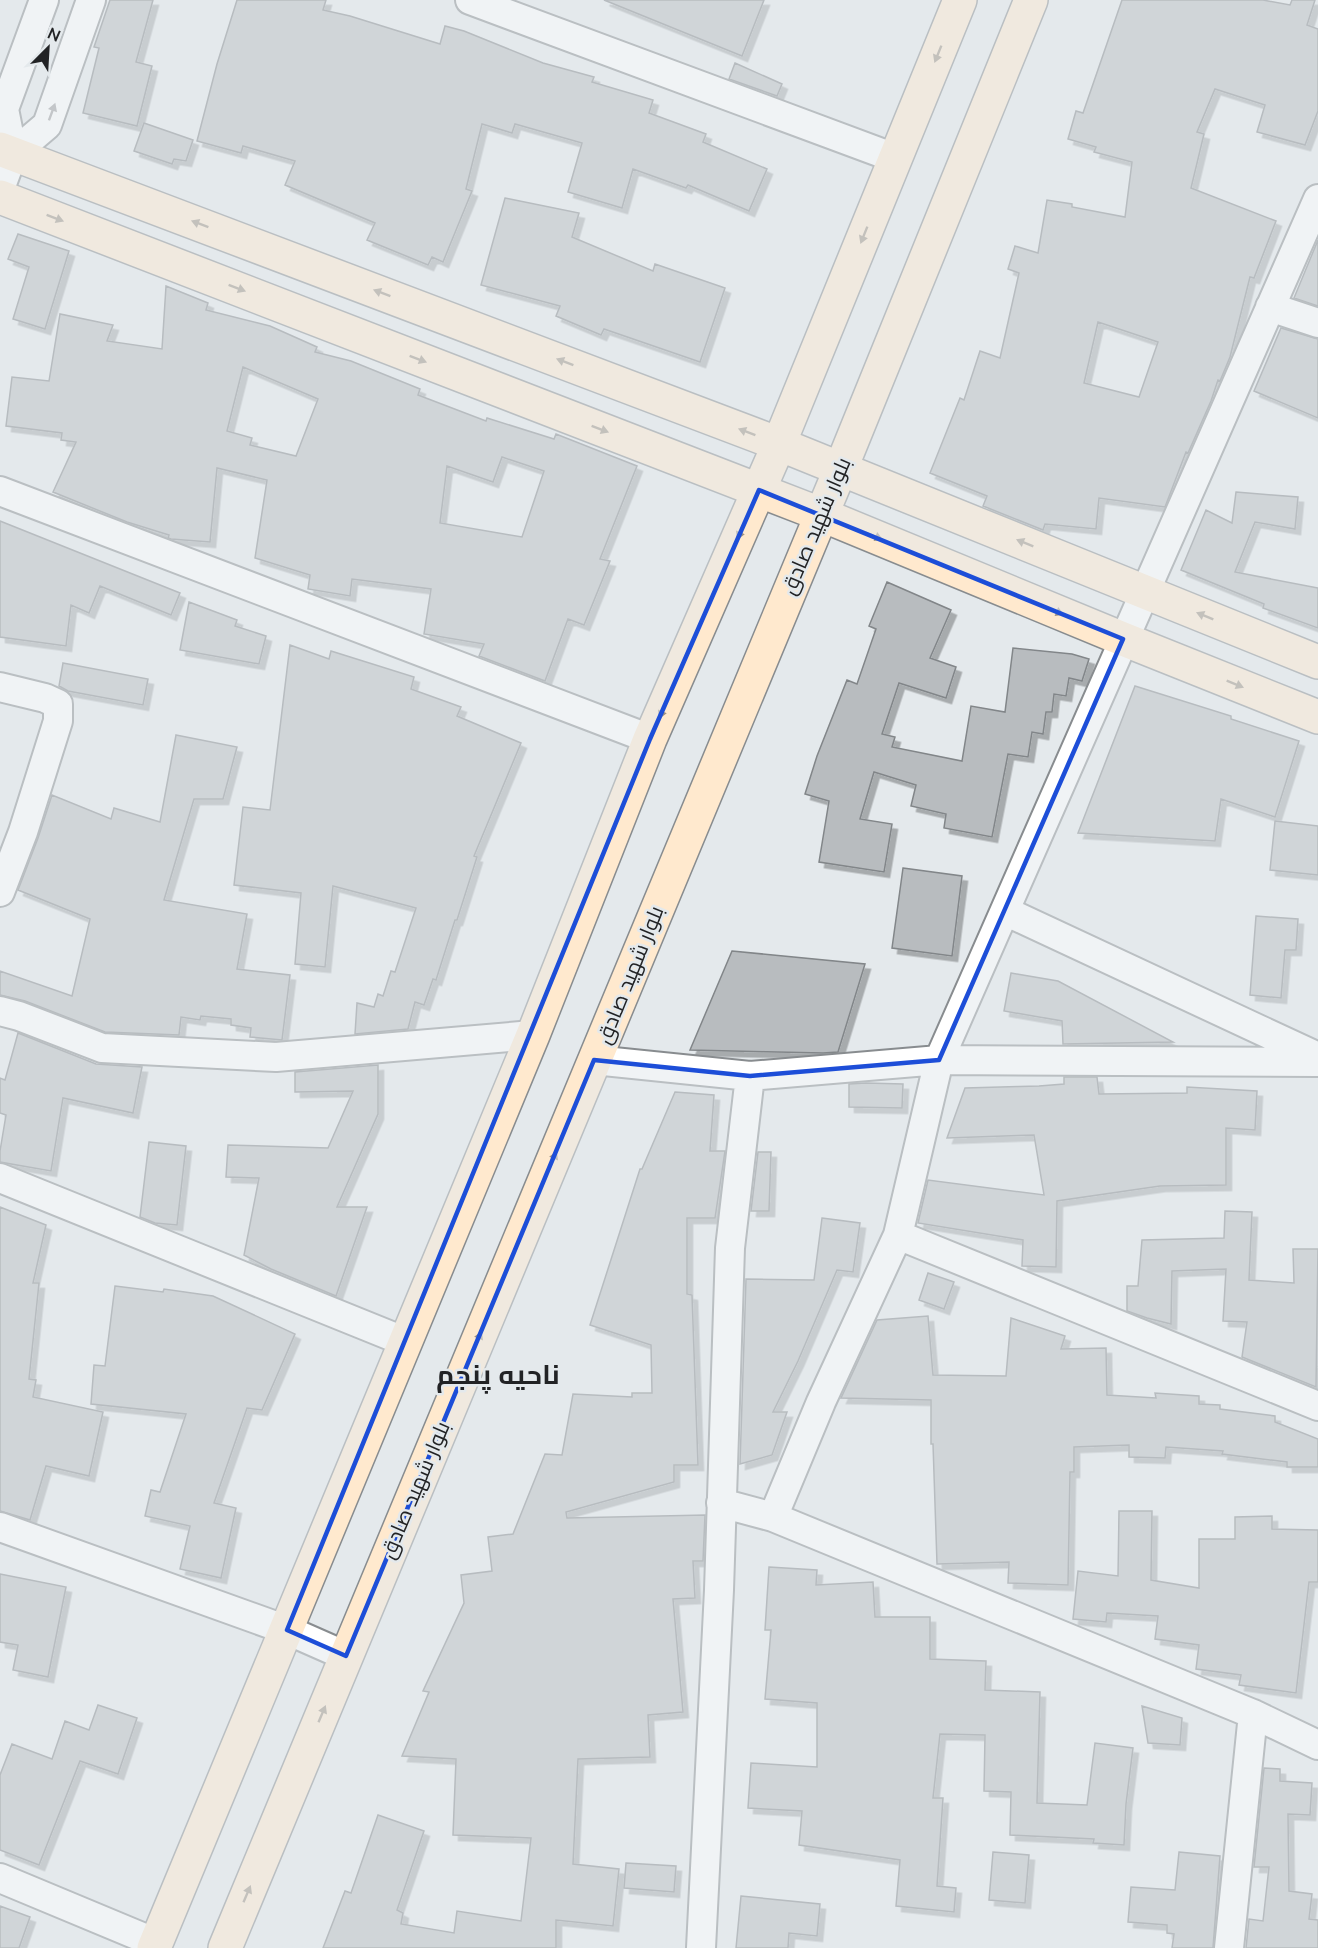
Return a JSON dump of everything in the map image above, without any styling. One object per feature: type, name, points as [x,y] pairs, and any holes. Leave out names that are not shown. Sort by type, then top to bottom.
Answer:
[{"type":"main road","points":[[155,1946],[533,1035],[650,739],[780,444],[960,0]]},
{"type":"main road","name":"بلوار شهید صادق","points":[[225,1948],[841,468],[1031,0]]},
{"type":"main road","points":[[7,151],[780,444],[1318,662]]},
{"type":"main road","points":[[0,197],[820,514],[1318,717]]},
{"type":"street","points":[[0,189],[7,151],[4,109],[44,0]]},
{"type":"street","points":[[7,151],[47,125],[91,0]]},
{"type":"street","points":[[470,0],[896,158]]},
{"type":"street","points":[[773,1517],[821,1402],[898,1235],[939,1060],[1318,199]]},
{"type":"street","points":[[1270,307],[1318,324]]},
{"type":"street","points":[[0,491],[650,739]]},
{"type":"street","points":[[0,687],[45,698],[58,704],[58,721],[23,832],[0,891]]},
{"type":"street","points":[[1005,911],[1318,1060]]},
{"type":"street","points":[[0,1011],[102,1048],[276,1057],[533,1035]]},
{"type":"street","points":[[594,1060],[750,1076],[939,1060],[1318,1060]]},
{"type":"street","points":[[701,1948],[720,1590],[730,1248],[750,1076]]},
{"type":"street","points":[[0,1178],[406,1342]]},
{"type":"street","points":[[898,1235],[1318,1406]]},
{"type":"street","points":[[721,1503],[773,1517],[1253,1714],[1318,1745]]},
{"type":"street","points":[[0,1527],[287,1630],[346,1656]]},
{"type":"street","points":[[1228,1948],[1253,1714]]},
{"type":"street","points":[[0,1878],[155,1946]]},
{"type":"highlighted area","points":[[759,490],[1123,639],[939,1060],[750,1076],[594,1060],[346,1656],[287,1630],[650,739]]},
{"type":"building","points":[[110,0],[153,0],[136,62],[152,66],[137,126],[83,113],[99,48],[94,47]]},
{"type":"building","points":[[237,0],[326,0],[323,10],[440,44],[445,26],[464,31],[543,63],[594,77],[592,82],[653,100],[649,113],[706,134],[703,142],[767,169],[749,211],[688,185],[686,188],[633,169],[622,208],[568,192],[582,143],[515,124],[512,133],[482,124],[466,189],[472,191],[443,262],[432,257],[428,265],[367,240],[375,223],[285,185],[295,161],[243,146],[241,153],[197,141]]},
{"type":"building","points":[[604,0],[764,0],[742,56]]},
{"type":"building","points":[[1122,0],[1263,0],[1290,5],[1292,0],[1315,0],[1307,25],[1318,29],[1318,111],[1305,145],[1257,132],[1265,105],[1215,89],[1197,132],[1204,134],[1191,188],[1276,221],[1254,278],[1250,277],[1230,357],[1188,453],[1186,452],[1165,507],[1099,498],[1096,529],[1045,524],[1043,530],[983,506],[987,496],[930,473],[960,398],[964,400],[980,351],[1000,358],[1019,273],[1008,269],[1015,246],[1038,253],[1047,200],[1125,217],[1132,162],[1094,152],[1096,147],[1068,139],[1076,111],[1083,113]],"holes":[[[1098,322],[1158,342],[1139,397],[1084,383]]]},
{"type":"building","points":[[735,63],[782,84],[777,96],[729,79]]},
{"type":"building","points":[[144,123],[193,140],[186,161],[174,159],[172,164],[134,151]]},
{"type":"building","points":[[505,198],[579,213],[572,237],[653,271],[655,264],[725,288],[700,362],[604,329],[601,335],[556,316],[560,306],[481,285]]},
{"type":"building","points":[[18,234],[69,251],[45,329],[13,319],[29,267],[8,259]]},
{"type":"building","points":[[1318,240],[1318,306],[1294,298]]},
{"type":"building","points":[[166,286],[208,303],[206,310],[270,326],[317,347],[315,352],[351,361],[420,389],[418,395],[486,421],[487,418],[554,439],[556,434],[637,466],[600,559],[610,561],[584,625],[568,619],[545,681],[479,656],[484,644],[424,634],[431,589],[352,579],[350,596],[308,589],[310,575],[255,558],[267,480],[217,468],[210,542],[171,539],[168,538],[169,535],[127,522],[53,492],[76,442],[61,440],[62,433],[6,426],[12,377],[49,381],[60,314],[113,325],[107,341],[162,349]],"holes":[[[243,367],[318,399],[296,456],[250,445],[252,438],[227,431]],[[502,457],[544,471],[522,537],[440,523],[447,466],[493,482]]]},
{"type":"building","points":[[1281,328],[1318,339],[1318,418],[1254,391]]},
{"type":"building","points":[[1236,492],[1298,497],[1295,529],[1255,522],[1235,572],[1318,588],[1318,628],[1263,608],[1264,604],[1181,570],[1206,510],[1232,523]]},
{"type":"building","points":[[0,521],[180,593],[171,615],[100,586],[89,613],[71,605],[66,646],[0,637]]},
{"type":"building","points":[[887,582],[951,610],[930,658],[956,667],[946,698],[899,683],[882,734],[895,737],[892,747],[962,761],[971,706],[1005,712],[1013,648],[1072,654],[1089,659],[1082,681],[1069,678],[1066,696],[1054,694],[1052,712],[1046,712],[1043,734],[1032,732],[1028,757],[1008,754],[992,837],[944,828],[946,814],[911,806],[916,785],[874,772],[860,819],[892,824],[884,872],[819,862],[829,801],[805,794],[817,756],[847,680],[857,684],[876,629],[869,626]]},
{"type":"building","points":[[189,602],[237,620],[235,626],[266,636],[259,664],[180,650]]},
{"type":"building","points":[[290,645],[329,659],[331,651],[414,677],[411,689],[461,707],[457,716],[521,743],[474,856],[477,857],[436,980],[433,979],[424,1005],[415,1002],[408,1029],[355,1034],[357,1003],[374,1007],[378,994],[383,996],[391,971],[395,972],[416,908],[333,886],[325,967],[295,964],[301,893],[234,885],[243,807],[270,810]]},
{"type":"building","points":[[63,663],[148,679],[143,705],[68,691],[59,686]]},
{"type":"building","points":[[1135,686],[1231,716],[1231,719],[1299,741],[1275,817],[1221,799],[1215,841],[1078,833]]},
{"type":"building","points":[[176,735],[237,747],[223,799],[194,799],[164,900],[247,914],[237,969],[290,975],[282,1040],[250,1037],[251,1028],[231,1025],[231,1019],[201,1016],[200,1020],[181,1017],[179,1035],[105,1032],[25,1001],[0,995],[0,971],[72,996],[90,919],[18,890],[52,795],[111,819],[114,808],[160,822]]},
{"type":"building","points":[[1275,821],[1318,826],[1318,875],[1270,870]]},
{"type":"building","points":[[903,868],[962,876],[952,956],[892,948]]},
{"type":"building","points":[[1256,916],[1298,919],[1296,950],[1285,950],[1281,998],[1250,995]]},
{"type":"building","points":[[732,951],[865,964],[838,1052],[690,1050]]},
{"type":"building","points":[[1011,973],[1058,981],[1173,1042],[1063,1044],[1062,1021],[1004,1011]]},
{"type":"building","points":[[18,1033],[96,1064],[142,1067],[133,1113],[63,1098],[51,1171],[0,1162],[6,1115],[0,1113],[0,1078],[5,1080]]},
{"type":"building","points":[[378,1065],[378,1114],[337,1207],[367,1207],[336,1296],[244,1255],[259,1178],[226,1177],[228,1145],[328,1148],[353,1091],[295,1092],[295,1072]]},
{"type":"building","points":[[1064,1077],[1097,1077],[1099,1094],[1187,1093],[1187,1087],[1257,1091],[1255,1130],[1226,1128],[1226,1185],[1160,1186],[1057,1201],[1056,1267],[1022,1266],[1023,1240],[918,1223],[928,1180],[1044,1195],[1034,1135],[947,1138],[965,1088],[1064,1084]]},
{"type":"building","points":[[849,1084],[903,1084],[902,1108],[849,1107]]},
{"type":"building","points":[[675,1092],[714,1095],[710,1151],[725,1151],[715,1218],[687,1218],[687,1294],[692,1295],[698,1465],[674,1465],[674,1482],[566,1512],[567,1518],[705,1515],[703,1561],[693,1561],[695,1598],[673,1599],[683,1712],[648,1715],[650,1757],[578,1759],[573,1864],[619,1869],[613,1926],[556,1920],[556,1948],[323,1948],[345,1891],[351,1893],[378,1815],[424,1831],[397,1910],[403,1913],[401,1924],[454,1933],[457,1911],[521,1921],[531,1838],[453,1835],[456,1759],[402,1756],[429,1692],[423,1691],[464,1603],[461,1575],[492,1571],[488,1537],[513,1534],[545,1454],[562,1455],[573,1394],[632,1397],[632,1393],[652,1393],[651,1345],[590,1325],[640,1169],[642,1169]]},
{"type":"building","points":[[149,1142],[186,1146],[177,1225],[155,1223],[140,1217]]},
{"type":"building","points":[[758,1152],[771,1152],[769,1211],[751,1211]]},
{"type":"building","points":[[0,1207],[46,1225],[33,1283],[39,1283],[29,1379],[36,1380],[33,1397],[103,1412],[89,1476],[46,1466],[30,1520],[0,1511]]},
{"type":"building","points":[[1225,1211],[1252,1212],[1249,1280],[1294,1283],[1293,1249],[1318,1249],[1316,1387],[1242,1357],[1247,1322],[1223,1321],[1226,1269],[1172,1271],[1171,1324],[1127,1311],[1127,1286],[1138,1286],[1142,1240],[1224,1238]]},
{"type":"building","points":[[822,1218],[860,1223],[853,1272],[837,1270],[798,1361],[773,1412],[787,1412],[772,1455],[740,1464],[746,1279],[814,1280]]},
{"type":"building","points":[[928,1273],[954,1282],[944,1309],[919,1300]]},
{"type":"building","points":[[115,1286],[163,1292],[164,1289],[213,1296],[295,1334],[262,1410],[247,1408],[214,1503],[236,1508],[221,1578],[180,1569],[190,1526],[145,1516],[151,1490],[160,1492],[186,1414],[91,1404],[94,1365],[105,1366]]},
{"type":"building","points":[[928,1316],[933,1375],[1006,1376],[1011,1318],[1065,1336],[1061,1349],[1106,1348],[1107,1395],[1156,1398],[1155,1393],[1199,1396],[1199,1404],[1220,1405],[1220,1409],[1275,1416],[1275,1422],[1318,1439],[1318,1467],[1287,1467],[1287,1462],[1222,1454],[1223,1451],[1166,1447],[1165,1458],[1129,1457],[1129,1445],[1074,1447],[1074,1472],[1070,1472],[1068,1585],[1008,1583],[1009,1562],[937,1564],[931,1400],[841,1398],[877,1320]]},
{"type":"building","points":[[1119,1511],[1152,1511],[1151,1580],[1199,1588],[1199,1539],[1235,1539],[1235,1517],[1272,1516],[1272,1529],[1318,1530],[1318,1582],[1309,1582],[1296,1693],[1239,1685],[1241,1675],[1196,1669],[1199,1645],[1155,1639],[1158,1616],[1107,1613],[1106,1622],[1073,1619],[1078,1571],[1118,1576]]},
{"type":"building","points":[[769,1567],[817,1570],[816,1585],[873,1582],[875,1617],[930,1617],[930,1659],[986,1661],[985,1690],[1040,1692],[1037,1803],[1087,1805],[1095,1743],[1133,1748],[1124,1845],[1093,1843],[1094,1839],[1010,1835],[1011,1792],[984,1791],[985,1735],[940,1734],[933,1798],[943,1798],[937,1886],[956,1888],[954,1912],[896,1906],[900,1860],[799,1845],[802,1811],[748,1808],[751,1763],[817,1767],[817,1703],[765,1699],[771,1630],[765,1630]]},
{"type":"building","points":[[0,1574],[66,1587],[48,1677],[13,1670],[18,1645],[0,1642]]},
{"type":"building","points":[[98,1705],[137,1718],[118,1774],[80,1761],[39,1865],[0,1850],[0,1775],[12,1744],[52,1759],[65,1721],[89,1730]]},
{"type":"building","points":[[1142,1706],[1182,1718],[1180,1745],[1148,1743]]},
{"type":"building","points":[[1264,1768],[1280,1769],[1280,1781],[1312,1783],[1310,1815],[1288,1814],[1289,1891],[1312,1894],[1309,1919],[1318,1920],[1318,1948],[1246,1948],[1249,1919],[1263,1921],[1269,1867],[1254,1867]]},
{"type":"building","points":[[993,1852],[1029,1855],[1025,1903],[989,1900]]},
{"type":"building","points":[[1179,1852],[1220,1856],[1213,1948],[1172,1948],[1174,1934],[1167,1933],[1167,1925],[1128,1922],[1131,1887],[1175,1890]]},
{"type":"building","points":[[626,1863],[676,1866],[674,1892],[624,1888]]},
{"type":"building","points":[[741,1896],[820,1904],[817,1936],[789,1933],[788,1948],[736,1948]]},
{"type":"building","points":[[0,1906],[30,1917],[19,1948],[0,1948]]},
{"type":"district","name":"ناحیه پنجم","points":[[498,1375]]}]
